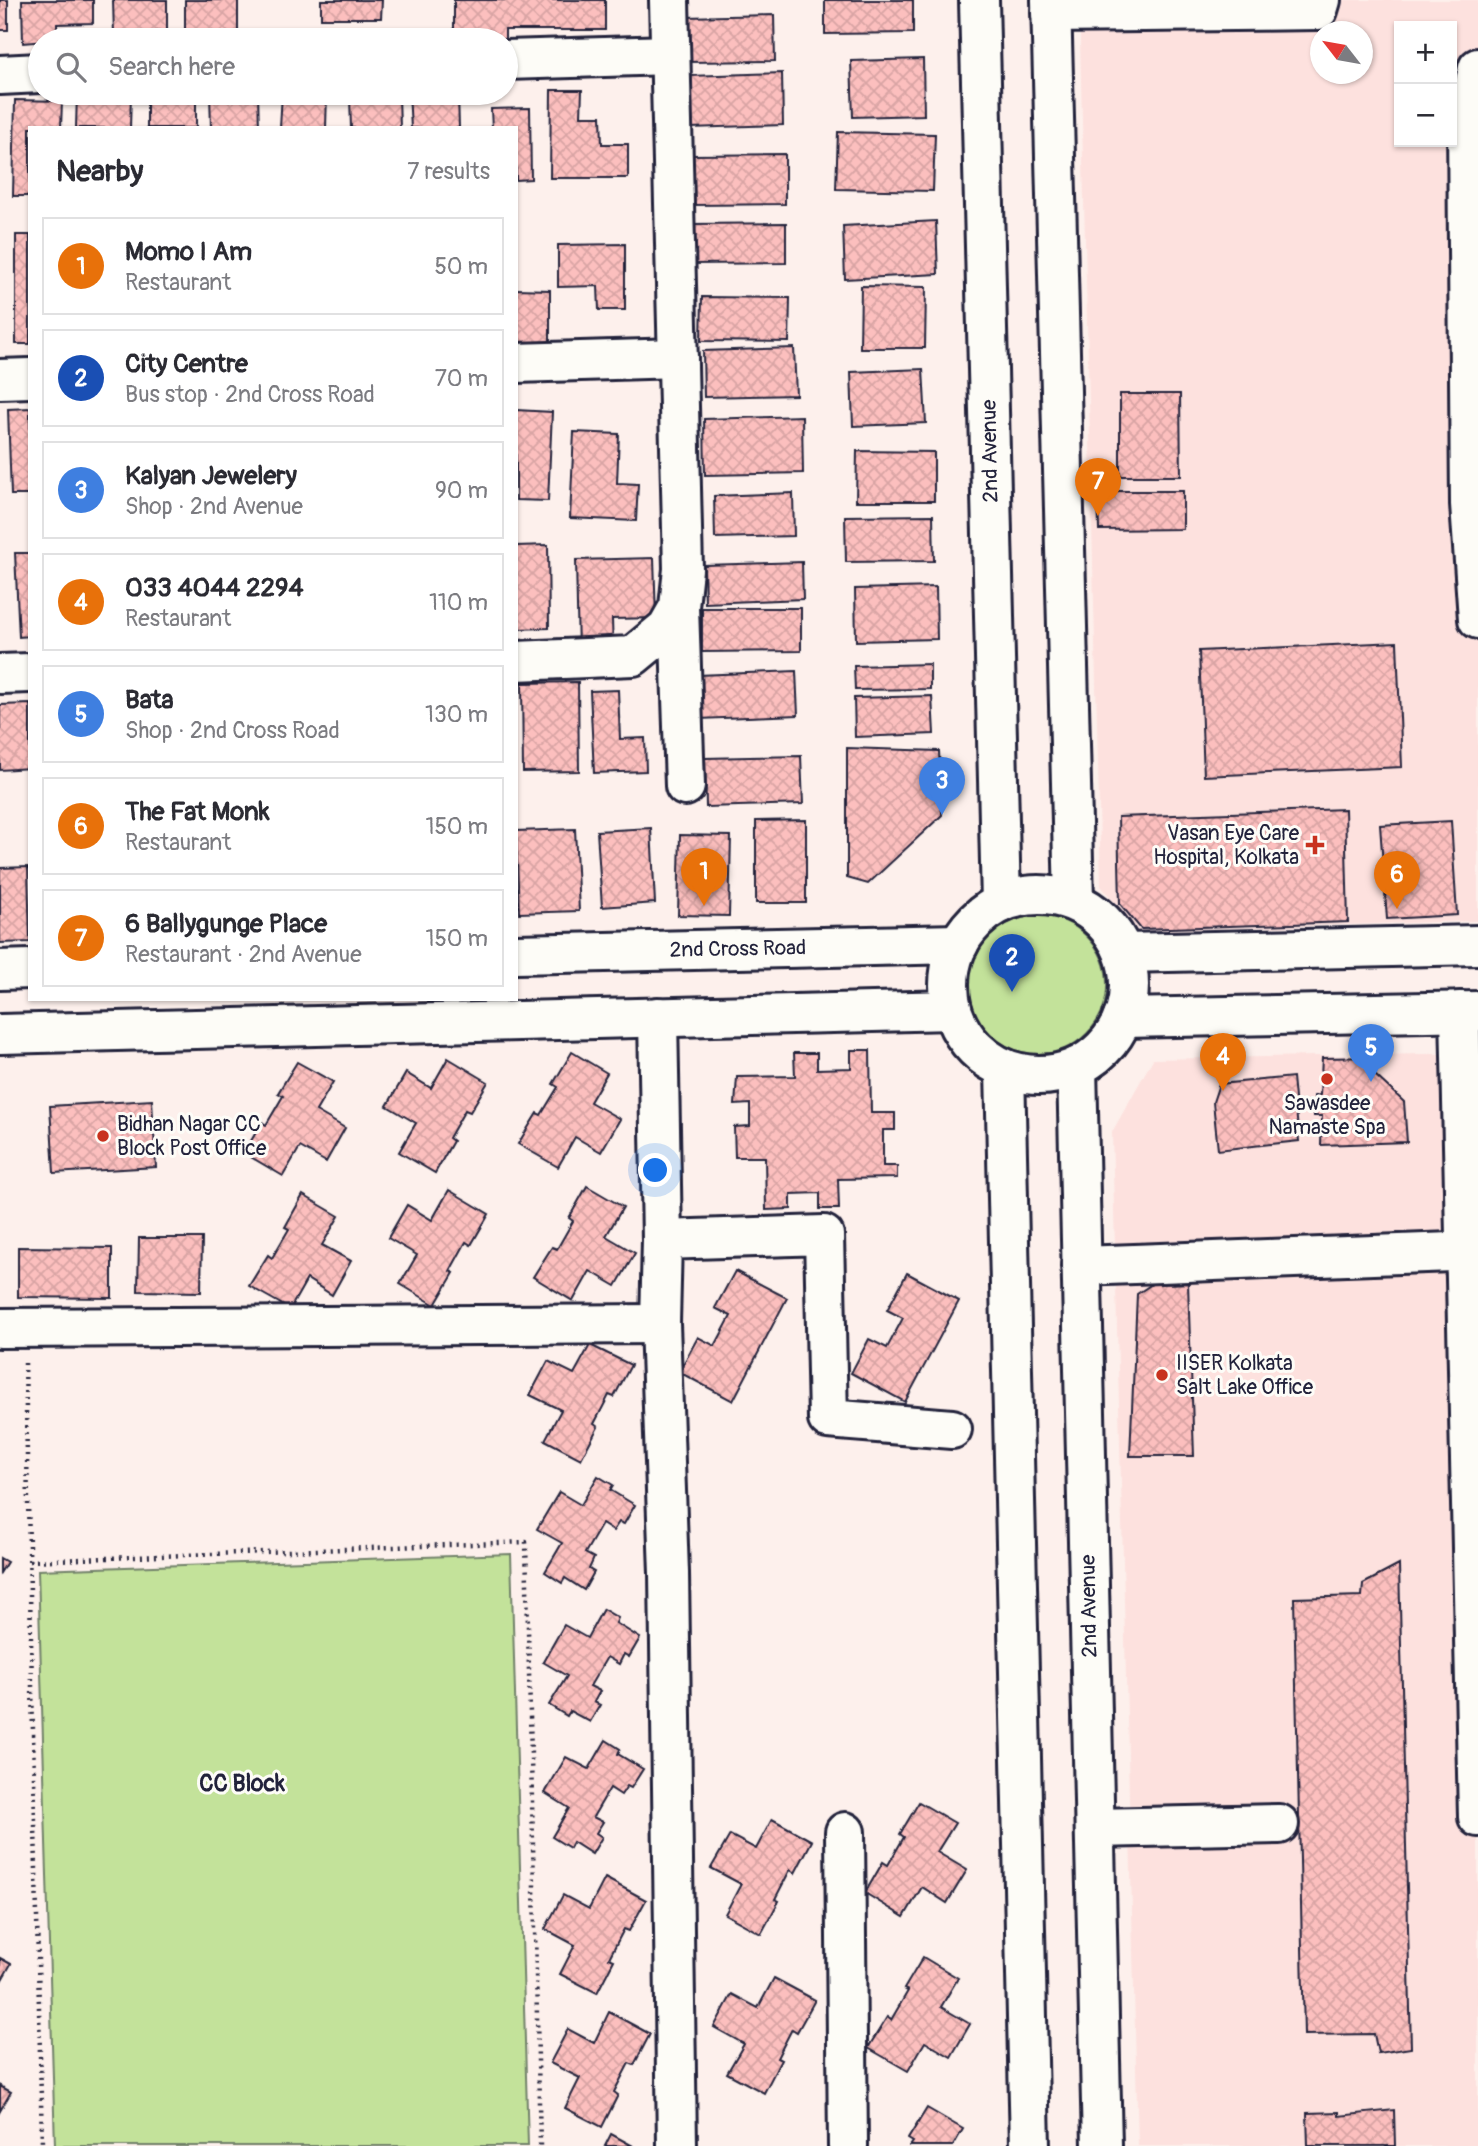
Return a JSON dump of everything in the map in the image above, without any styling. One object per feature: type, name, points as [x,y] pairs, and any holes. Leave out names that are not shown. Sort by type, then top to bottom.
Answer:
[{"type":"street","points":[[669,0],[683,569],[679,607],[685,786]]},
{"type":"street","name":"2nd Avenue","points":[[979,0],[1002,903]]},
{"type":"street","points":[[1074,901],[1051,7],[1318,10],[1321,0]]},
{"type":"street","points":[[518,60],[670,55]]},
{"type":"street","points":[[1477,609],[1469,504],[1475,401],[1474,288],[1467,118],[1478,68]]},
{"type":"street","points":[[0,75],[28,74]]},
{"type":"street","points":[[518,363],[678,358]]},
{"type":"street","points":[[0,379],[28,378]]},
{"type":"street","points":[[518,661],[633,656],[651,644],[667,628],[679,607]]},
{"type":"street","points":[[0,674],[28,673]]},
{"type":"street","points":[[1037,894],[1074,901],[1095,913],[1113,931],[1124,953],[1129,996],[1123,1018],[1112,1038],[1096,1055],[1077,1067],[1041,1075],[1004,1069],[972,1045],[960,1029],[952,1010],[948,987],[951,965],[959,944],[984,913],[1002,903],[1037,894]]},
{"type":"street","name":"2nd Cross Road","points":[[518,954],[959,944]]},
{"type":"street","points":[[1124,953],[1478,945]]},
{"type":"street","points":[[0,970],[28,969]]},
{"type":"street","points":[[0,1034],[952,1010]]},
{"type":"street","points":[[1123,1018],[1469,1011],[1478,1817]]},
{"type":"street","points":[[658,1017],[662,1240],[660,1324],[669,1587],[677,2146]]},
{"type":"street","name":"2nd Avenue","points":[[1077,1067],[1102,2146]]},
{"type":"street","points":[[1004,1069],[1030,2146]]},
{"type":"street","points":[[662,1240],[824,1235],[828,1419],[952,1429]]},
{"type":"street","points":[[1081,1266],[1472,1252]]},
{"type":"street","points":[[12,1328],[660,1324]]},
{"type":"street","points":[[1095,1828],[1279,1824]]},
{"type":"street","points":[[845,1832],[848,2146]]},
{"type":"path","points":[[12,1328],[29,1561],[42,2146]]},
{"type":"path","points":[[29,1561],[526,1542],[540,2146]]},
{"type":"shaded area","points":[[1079,0],[1478,0],[1478,921],[1138,931],[1101,886]]},
{"type":"shaded area","points":[[1478,1053],[1478,2146],[1138,2146],[1112,1132],[1153,1059]]},
{"type":"green space","points":[[1038,916],[1064,921],[1087,936],[1102,959],[1107,985],[1102,1011],[1087,1034],[1064,1049],[1038,1054],[1012,1049],[989,1034],[974,1011],[969,985],[974,959],[989,936],[1012,921]]},
{"type":"green space","points":[[511,1554],[528,2146],[55,2146],[38,1570]]},
{"type":"building","points":[[0,0],[8,0],[8,30],[0,30]]},
{"type":"building","points":[[22,0],[93,0],[93,23],[57,24],[57,28],[28,28],[28,43],[23,43]]},
{"type":"building","points":[[113,0],[167,0],[167,28],[114,28]]},
{"type":"building","points":[[185,0],[238,0],[238,28],[185,28]]},
{"type":"building","points":[[321,0],[382,0],[381,18],[321,18]]},
{"type":"building","points":[[454,0],[605,0],[605,30],[454,28]]},
{"type":"building","points":[[825,0],[913,0],[913,33],[825,34]]},
{"type":"building","points":[[774,15],[775,61],[686,62],[685,17]]},
{"type":"building","points":[[923,59],[924,115],[853,117],[851,61]]},
{"type":"building","points":[[782,73],[783,125],[690,128],[689,76]]},
{"type":"building","points":[[551,90],[582,90],[581,116],[601,116],[602,144],[628,144],[628,178],[550,178]]},
{"type":"building","points":[[15,100],[28,100],[28,105],[62,105],[61,126],[28,126],[28,196],[13,196]]},
{"type":"building","points":[[77,105],[131,105],[130,126],[76,126]]},
{"type":"building","points":[[147,105],[196,105],[196,126],[147,126]]},
{"type":"building","points":[[210,105],[258,105],[259,126],[211,126]]},
{"type":"building","points":[[281,105],[327,105],[326,126],[280,126]]},
{"type":"building","points":[[350,105],[399,105],[400,126],[351,126]]},
{"type":"building","points":[[410,105],[458,105],[459,126],[411,126]]},
{"type":"building","points":[[530,108],[531,179],[518,180],[518,126],[492,126],[491,109]]},
{"type":"building","points":[[838,132],[935,134],[933,191],[836,189]]},
{"type":"building","points":[[785,154],[785,204],[691,205],[691,155]]},
{"type":"building","points":[[936,221],[938,274],[845,279],[843,226]]},
{"type":"building","points":[[786,223],[786,263],[691,264],[691,224]]},
{"type":"building","points":[[16,235],[28,235],[28,344],[16,344]]},
{"type":"building","points":[[625,244],[625,310],[599,310],[598,286],[558,287],[558,245]]},
{"type":"building","points":[[861,286],[926,287],[925,348],[860,348]]},
{"type":"building","points":[[518,289],[550,290],[550,353],[518,353]]},
{"type":"building","points":[[702,297],[790,298],[789,342],[701,341]]},
{"type":"building","points":[[794,348],[796,395],[704,397],[703,351]]},
{"type":"building","points":[[923,369],[926,423],[853,426],[851,372]]},
{"type":"building","points":[[1120,394],[1180,394],[1181,476],[1120,476]]},
{"type":"building","points":[[28,408],[28,495],[11,495],[8,409]]},
{"type":"building","points":[[518,410],[552,412],[548,501],[518,500]]},
{"type":"building","points":[[802,416],[803,473],[705,475],[704,419]]},
{"type":"building","points":[[574,432],[619,434],[617,483],[638,484],[636,521],[570,518]]},
{"type":"building","points":[[857,451],[934,452],[934,501],[856,501]]},
{"type":"building","points":[[1098,491],[1183,491],[1183,529],[1099,530]]},
{"type":"building","points":[[793,493],[794,536],[715,538],[714,496]]},
{"type":"building","points":[[933,515],[934,561],[846,562],[845,516]]},
{"type":"building","points":[[548,545],[549,628],[518,629],[518,546]]},
{"type":"building","points":[[15,553],[28,553],[28,636],[19,637]]},
{"type":"building","points":[[654,558],[656,618],[612,619],[613,651],[578,652],[576,560]]},
{"type":"building","points":[[802,562],[803,599],[705,603],[704,565]]},
{"type":"building","points":[[936,587],[937,639],[856,641],[855,589]]},
{"type":"building","points":[[702,608],[801,608],[801,651],[702,652]]},
{"type":"building","points":[[1397,642],[1402,767],[1204,776],[1199,651]]},
{"type":"building","points":[[930,664],[930,689],[855,690],[854,666]]},
{"type":"building","points":[[796,671],[798,715],[699,719],[698,675]]},
{"type":"building","points":[[578,682],[579,771],[523,772],[522,683]]},
{"type":"building","points":[[618,690],[620,739],[645,738],[646,771],[594,773],[590,691]]},
{"type":"building","points":[[932,696],[934,734],[855,737],[854,698]]},
{"type":"building","points":[[28,704],[28,768],[0,770],[0,705]]},
{"type":"building","points":[[847,748],[939,751],[942,815],[868,884],[847,878]]},
{"type":"building","points":[[801,756],[803,804],[706,807],[705,758]]},
{"type":"building","points":[[1345,809],[1348,922],[1141,929],[1120,904],[1118,817]]},
{"type":"building","points":[[806,820],[806,903],[756,903],[756,821]]},
{"type":"building","points":[[1451,821],[1457,915],[1387,919],[1380,825]]},
{"type":"building","points":[[651,828],[655,903],[602,907],[597,831]]},
{"type":"building","points":[[575,829],[579,911],[519,913],[518,831]]},
{"type":"building","points":[[680,835],[731,836],[729,916],[678,915]]},
{"type":"building","points":[[28,867],[28,942],[0,943],[0,868]]},
{"type":"building","points":[[851,1050],[870,1050],[871,1113],[895,1113],[895,1130],[883,1130],[883,1166],[897,1166],[897,1178],[838,1179],[839,1209],[820,1209],[820,1193],[791,1194],[791,1209],[766,1210],[765,1157],[735,1157],[734,1127],[750,1126],[750,1104],[735,1105],[737,1077],[795,1076],[794,1053],[817,1053],[817,1069],[851,1068]]},
{"type":"building","points":[[572,1052],[607,1073],[590,1102],[620,1119],[601,1152],[575,1137],[558,1167],[518,1144],[537,1113],[541,1115],[558,1087],[553,1084]]},
{"type":"building","points":[[1375,1057],[1375,1075],[1404,1102],[1407,1142],[1321,1145],[1322,1116],[1314,1116],[1314,1096],[1320,1095],[1322,1058]]},
{"type":"building","points":[[448,1058],[488,1082],[470,1112],[465,1110],[449,1138],[453,1141],[435,1173],[399,1152],[416,1123],[387,1106],[406,1073],[431,1088]]},
{"type":"building","points":[[297,1062],[333,1082],[316,1111],[345,1128],[326,1162],[300,1147],[283,1176],[244,1153],[262,1122],[266,1125],[283,1096],[278,1093]]},
{"type":"building","points":[[1293,1077],[1299,1141],[1218,1150],[1213,1102],[1219,1084]]},
{"type":"building","name":"Bidhan Nagar CC Block Post Office","points":[[152,1100],[156,1167],[54,1173],[50,1106]]},
{"type":"building","points":[[587,1186],[623,1207],[606,1236],[635,1253],[616,1286],[590,1271],[573,1301],[533,1277],[552,1247],[557,1249],[573,1221],[569,1218]]},
{"type":"building","points":[[449,1190],[489,1214],[471,1245],[466,1242],[450,1271],[454,1273],[435,1305],[400,1284],[417,1255],[388,1238],[407,1205],[432,1220]]},
{"type":"building","points":[[303,1195],[339,1216],[322,1245],[351,1261],[332,1295],[307,1279],[290,1309],[249,1286],[268,1255],[272,1258],[289,1229],[285,1227]]},
{"type":"building","points":[[139,1238],[202,1238],[201,1292],[138,1291]]},
{"type":"building","points":[[18,1247],[112,1248],[112,1298],[18,1297]]},
{"type":"building","points":[[735,1271],[787,1298],[733,1401],[679,1372],[698,1337],[715,1346],[731,1316],[715,1308]]},
{"type":"building","points":[[907,1273],[959,1301],[905,1402],[851,1373],[869,1339],[887,1348],[903,1318],[887,1310]]},
{"type":"building","name":"IISER Kolkata Salt Lake Office","points":[[1188,1283],[1194,1456],[1130,1456],[1137,1294],[1152,1284]]},
{"type":"building","points":[[590,1345],[631,1365],[614,1397],[609,1395],[594,1424],[598,1427],[581,1459],[545,1440],[561,1410],[530,1395],[548,1361],[574,1374]]},
{"type":"building","points":[[598,1476],[613,1485],[610,1490],[635,1505],[624,1524],[619,1522],[613,1531],[602,1524],[585,1553],[594,1558],[589,1569],[594,1572],[584,1590],[565,1578],[562,1583],[545,1572],[562,1543],[537,1529],[559,1492],[581,1505]]},
{"type":"building","points":[[0,1558],[7,1562],[0,1573]]},
{"type":"building","points":[[1399,1565],[1411,2048],[1378,2053],[1374,2034],[1304,2035],[1294,1598],[1362,1596],[1363,1584]]},
{"type":"building","points":[[603,1609],[618,1618],[616,1623],[640,1638],[629,1657],[624,1654],[619,1664],[607,1657],[590,1686],[600,1691],[594,1702],[600,1705],[590,1722],[570,1711],[567,1716],[549,1705],[567,1676],[543,1662],[564,1625],[587,1638]]},
{"type":"building","points":[[606,1740],[620,1749],[618,1754],[643,1769],[631,1788],[627,1786],[621,1795],[610,1788],[593,1817],[603,1822],[596,1833],[602,1837],[592,1854],[573,1842],[570,1848],[552,1837],[569,1808],[545,1793],[566,1757],[589,1769]]},
{"type":"building","points":[[919,1802],[955,1823],[937,1852],[967,1870],[947,1903],[922,1887],[904,1917],[865,1893],[883,1862],[888,1865],[904,1837],[900,1834]]},
{"type":"building","points":[[772,1819],[812,1841],[795,1873],[790,1870],[775,1899],[779,1901],[761,1934],[725,1914],[741,1884],[711,1868],[730,1835],[756,1849]]},
{"type":"building","points":[[605,1878],[646,1900],[629,1931],[624,1929],[609,1958],[614,1960],[597,1993],[560,1974],[575,1945],[545,1929],[563,1895],[589,1909]]},
{"type":"building","points":[[923,1957],[958,1978],[941,2007],[970,2024],[951,2057],[925,2042],[908,2071],[868,2048],[887,2017],[891,2020],[908,1991],[904,1989]]},
{"type":"building","points":[[0,1958],[11,1964],[0,1983]]},
{"type":"building","points":[[774,1978],[815,2000],[797,2032],[792,2029],[777,2058],[781,2060],[764,2093],[727,2073],[744,2044],[714,2027],[732,1994],[758,2008]]},
{"type":"building","points":[[609,2012],[650,2034],[634,2065],[629,2063],[614,2092],[618,2095],[602,2127],[565,2108],[580,2078],[550,2063],[568,2029],[594,2043]]},
{"type":"building","points":[[0,2086],[11,2092],[0,2111]]},
{"type":"building","points":[[927,2108],[963,2129],[953,2146],[910,2146],[913,2142],[908,2139]]},
{"type":"building","points":[[1394,2110],[1395,2146],[1308,2146],[1307,2113],[1339,2112],[1339,2116]]},
{"type":"building","points":[[611,2134],[633,2146],[605,2146]]},
{"type":"place","name":"6 Ballygunge Place","points":[[1098,516]]},
{"type":"place","name":"Kalyan Jewelery","points":[[942,815]]},
{"type":"place","name":"Vasan Eye Care Hospital, Kolkata","points":[[1315,845]]},
{"type":"place","name":"Momo I Am","points":[[704,906]]},
{"type":"place","name":"The Fat Monk","points":[[1397,909]]},
{"type":"place","name":"City Centre","points":[[1012,992]]},
{"type":"place","name":"Sawasdee Namaste Spa","points":[[1327,1079]]},
{"type":"place","name":"Bata","points":[[1371,1082]]},
{"type":"place","name":"033 4044 2294","points":[[1223,1091]]},
{"type":"place","name":"Bidhan Nagar CC Block Post Office","points":[[103,1136]]},
{"type":"place","name":"IISER Kolkata Salt Lake Office","points":[[1162,1375]]},
{"type":"district","name":"CC Block","points":[[242,1783]]}]
